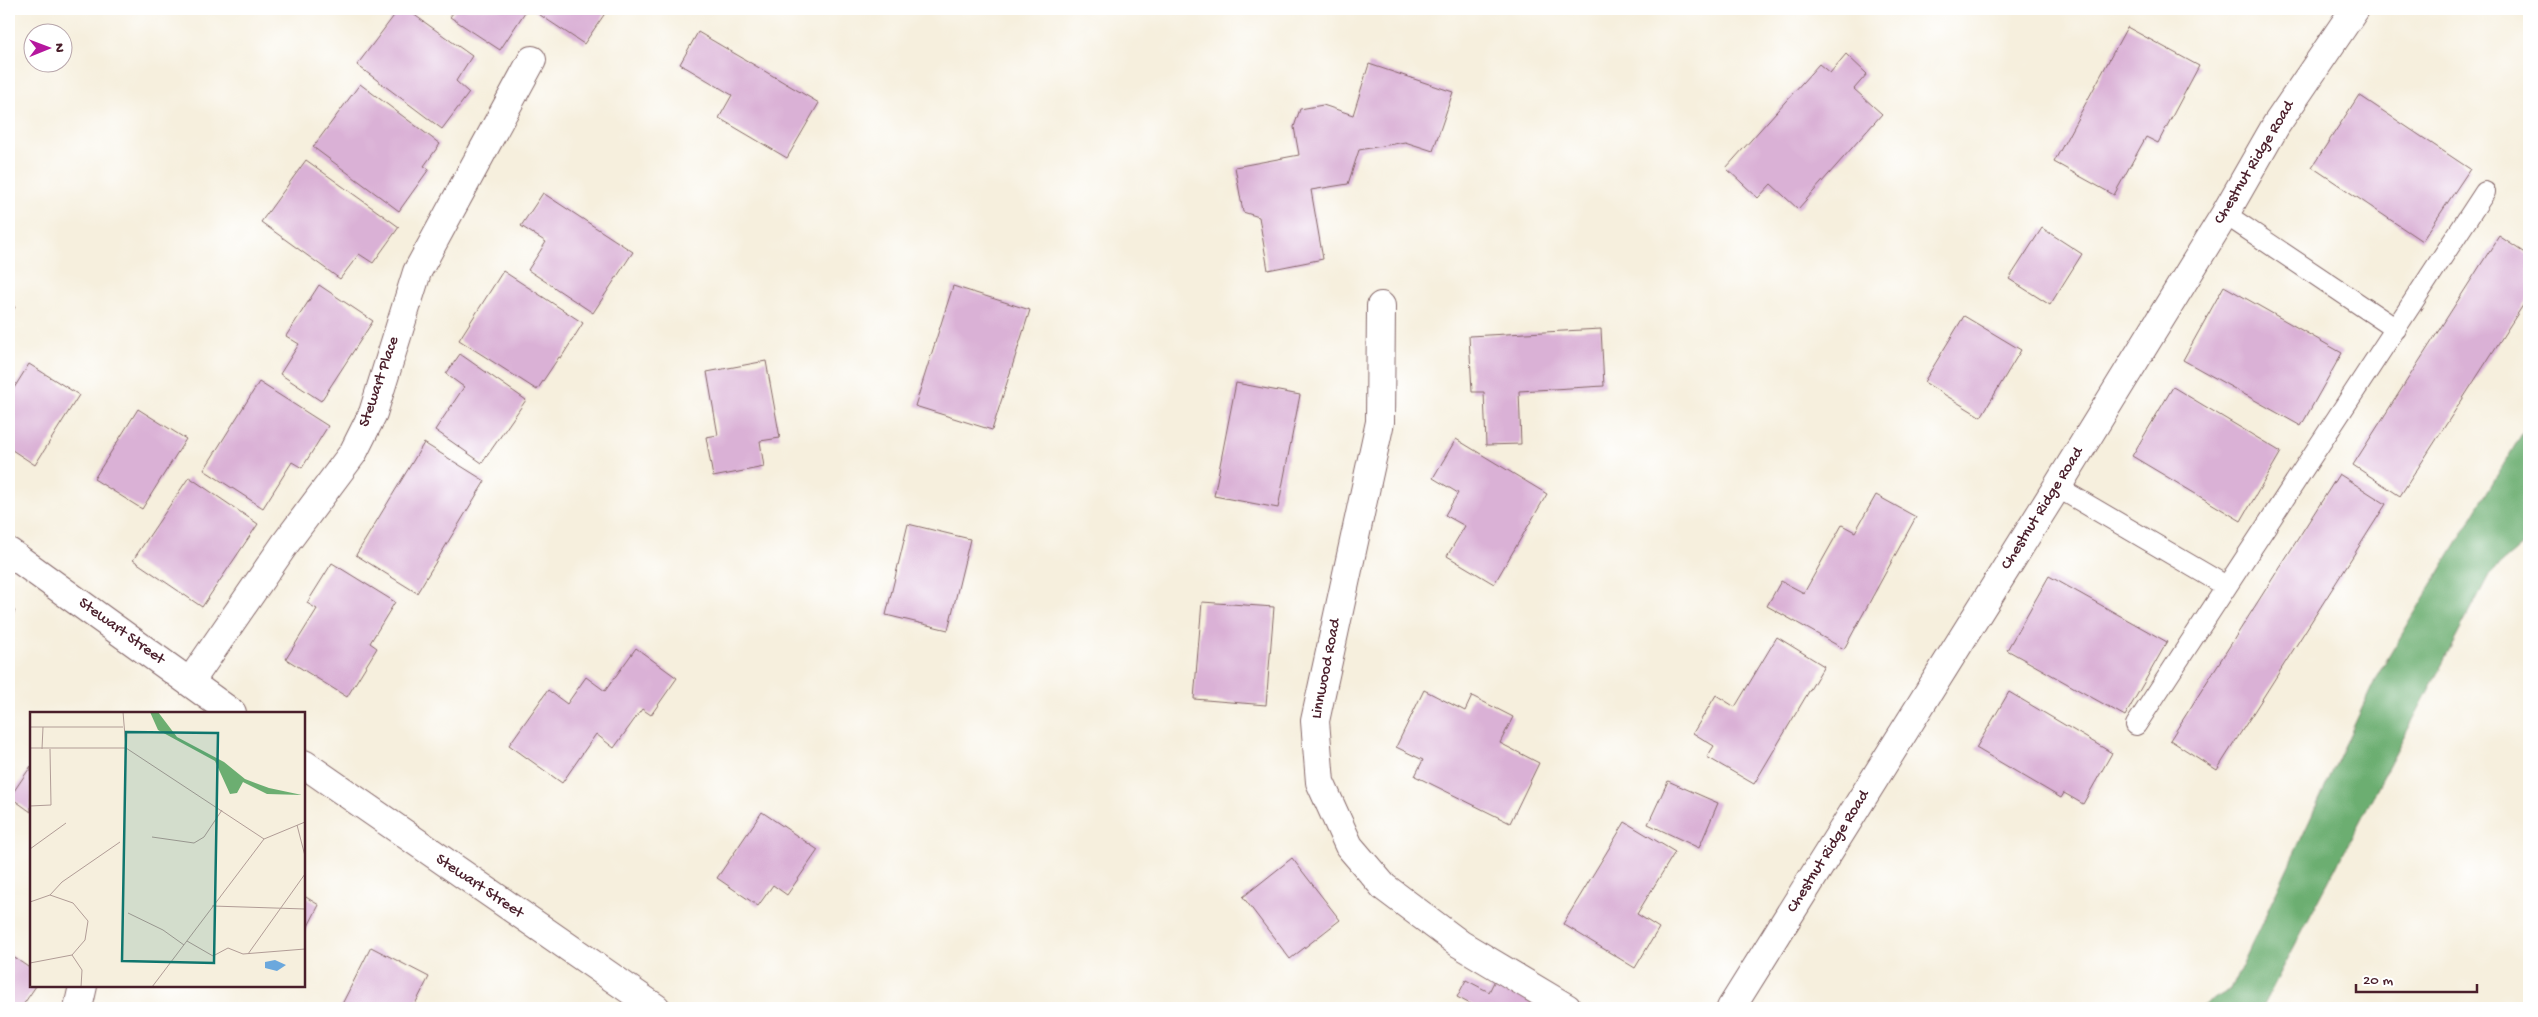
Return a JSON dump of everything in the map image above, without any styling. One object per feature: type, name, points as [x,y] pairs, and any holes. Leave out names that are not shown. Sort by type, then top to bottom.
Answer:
[{"type":"street","name":"Chestnut Ridge Road","points":[[1731,1008],[2057,487],[2225,214],[2276,124],[2355,9]]},
{"type":"street","name":"Stewart Place","points":[[190,682],[285,544],[353,453],[373,413],[417,272],[532,60]]},
{"type":"street","name":"Linnwood Road","points":[[1381,306],[1380,422],[1315,721],[1320,782],[1349,846],[1384,888],[1460,944],[1567,1008]]},
{"type":"street","name":"Stewart Street","points":[[9,552],[231,712]]},
{"type":"street","name":"Stewart Street","points":[[305,765],[626,998],[656,1008]]},
{"type":"street","points":[[78,1008],[83,987]]},
{"type":"lane","points":[[2136,725],[2485,192]]},
{"type":"lane","points":[[2225,214],[2396,329]]},
{"type":"lane","points":[[2057,487],[2226,586]]},
{"type":"green space","points":[[2529,422],[2529,540],[2490,573],[2262,1008],[2199,1008],[2231,989],[2377,676]]},
{"type":"building","points":[[399,9],[406,9],[472,56],[456,81],[469,93],[442,129],[357,65]]},
{"type":"building","points":[[456,9],[527,9],[500,50],[450,17]]},
{"type":"building","points":[[531,9],[608,9],[584,44]]},
{"type":"building","points":[[2127,27],[2199,66],[2158,143],[2146,137],[2114,195],[2054,162]]},
{"type":"building","points":[[698,32],[819,103],[787,158],[719,118],[732,95],[680,64]]},
{"type":"building","points":[[1846,54],[1867,74],[1854,89],[1882,114],[1798,209],[1771,184],[1758,198],[1726,168],[1819,64],[1830,73]]},
{"type":"building","points":[[1369,64],[1453,92],[1433,151],[1405,142],[1359,150],[1348,184],[1311,190],[1323,259],[1268,270],[1259,217],[1243,212],[1235,167],[1299,155],[1294,127],[1300,109],[1323,105],[1353,115]]},
{"type":"building","points":[[360,84],[440,144],[424,166],[429,169],[399,211],[313,147]]},
{"type":"building","points":[[2359,95],[2470,169],[2422,241],[2312,167]]},
{"type":"building","points":[[306,160],[399,227],[373,263],[359,254],[340,279],[261,222]]},
{"type":"building","points":[[543,193],[633,252],[593,313],[528,270],[546,242],[521,226]]},
{"type":"building","points":[[2042,228],[2082,254],[2050,305],[2009,279]]},
{"type":"building","points":[[2499,236],[2529,256],[2529,296],[2400,496],[2353,465]]},
{"type":"building","points":[[503,271],[583,323],[561,358],[559,357],[537,390],[459,340]]},
{"type":"building","points":[[319,285],[373,321],[321,401],[280,374],[299,344],[286,336]]},
{"type":"building","points":[[953,286],[1030,310],[992,430],[915,406]]},
{"type":"building","points":[[2224,286],[2342,353],[2301,426],[2183,360]]},
{"type":"building","points":[[9,304],[15,307],[9,318]]},
{"type":"building","points":[[1964,316],[2021,350],[1981,417],[1924,382]]},
{"type":"building","points":[[1601,329],[1604,386],[1519,391],[1521,444],[1486,445],[1484,392],[1472,392],[1469,336]]},
{"type":"building","points":[[460,354],[526,400],[482,463],[435,430],[464,387],[446,374]]},
{"type":"building","points":[[766,361],[780,438],[760,441],[764,467],[713,477],[706,437],[718,435],[707,372]]},
{"type":"building","points":[[29,364],[79,395],[35,465],[9,448],[9,396]]},
{"type":"building","points":[[259,382],[328,426],[302,468],[292,462],[263,508],[204,470]]},
{"type":"building","points":[[1236,383],[1300,395],[1278,508],[1214,496]]},
{"type":"building","points":[[2173,387],[2281,452],[2241,521],[2132,456]]},
{"type":"building","points":[[138,409],[186,439],[142,509],[94,479]]},
{"type":"building","points":[[1456,439],[1547,494],[1494,584],[1447,556],[1465,526],[1445,515],[1458,493],[1433,478]]},
{"type":"building","points":[[424,443],[485,481],[417,593],[356,555]]},
{"type":"building","points":[[2339,474],[2386,504],[2217,770],[2170,740]]},
{"type":"building","points":[[189,477],[258,524],[202,607],[133,560]]},
{"type":"building","points":[[1876,495],[1916,517],[1844,649],[1767,606],[1781,581],[1804,593],[1842,525],[1855,532]]},
{"type":"building","points":[[908,524],[970,539],[948,630],[886,615]]},
{"type":"building","points":[[332,563],[395,602],[370,643],[377,648],[347,697],[286,659],[317,609],[307,603]]},
{"type":"building","points":[[2049,576],[2167,642],[2125,716],[2007,650]]},
{"type":"building","points":[[1202,602],[1274,607],[1266,705],[1194,699]]},
{"type":"building","points":[[9,607],[15,611],[9,620]]},
{"type":"building","points":[[1777,637],[1824,666],[1754,784],[1707,757],[1714,746],[1693,733],[1716,695],[1735,707]]},
{"type":"building","points":[[636,648],[677,678],[651,715],[642,709],[614,748],[596,734],[562,783],[509,745],[548,690],[567,704],[586,677],[605,691]]},
{"type":"building","points":[[1424,690],[1465,711],[1472,696],[1513,717],[1500,743],[1539,763],[1510,823],[1415,776],[1423,760],[1396,747]]},
{"type":"building","points":[[2009,692],[2112,753],[2083,804],[2064,793],[2061,798],[1976,748]]},
{"type":"building","points":[[30,767],[30,811],[10,797]]},
{"type":"building","points":[[1668,781],[1718,803],[1699,848],[1648,824]]},
{"type":"building","points":[[762,812],[818,850],[787,895],[773,885],[758,906],[717,878]]},
{"type":"building","points":[[1625,822],[1675,852],[1637,914],[1659,928],[1635,968],[1563,924]]},
{"type":"building","points":[[1292,858],[1340,920],[1290,959],[1243,897]]},
{"type":"building","points":[[305,897],[319,905],[305,932]]},
{"type":"building","points":[[371,947],[429,977],[413,1008],[340,1008]]},
{"type":"building","points":[[9,954],[30,968],[30,987],[35,987],[21,1008],[9,1008]]},
{"type":"building","points":[[1497,976],[1537,997],[1531,1008],[1478,1008],[1457,997],[1466,980],[1489,992]]}]
